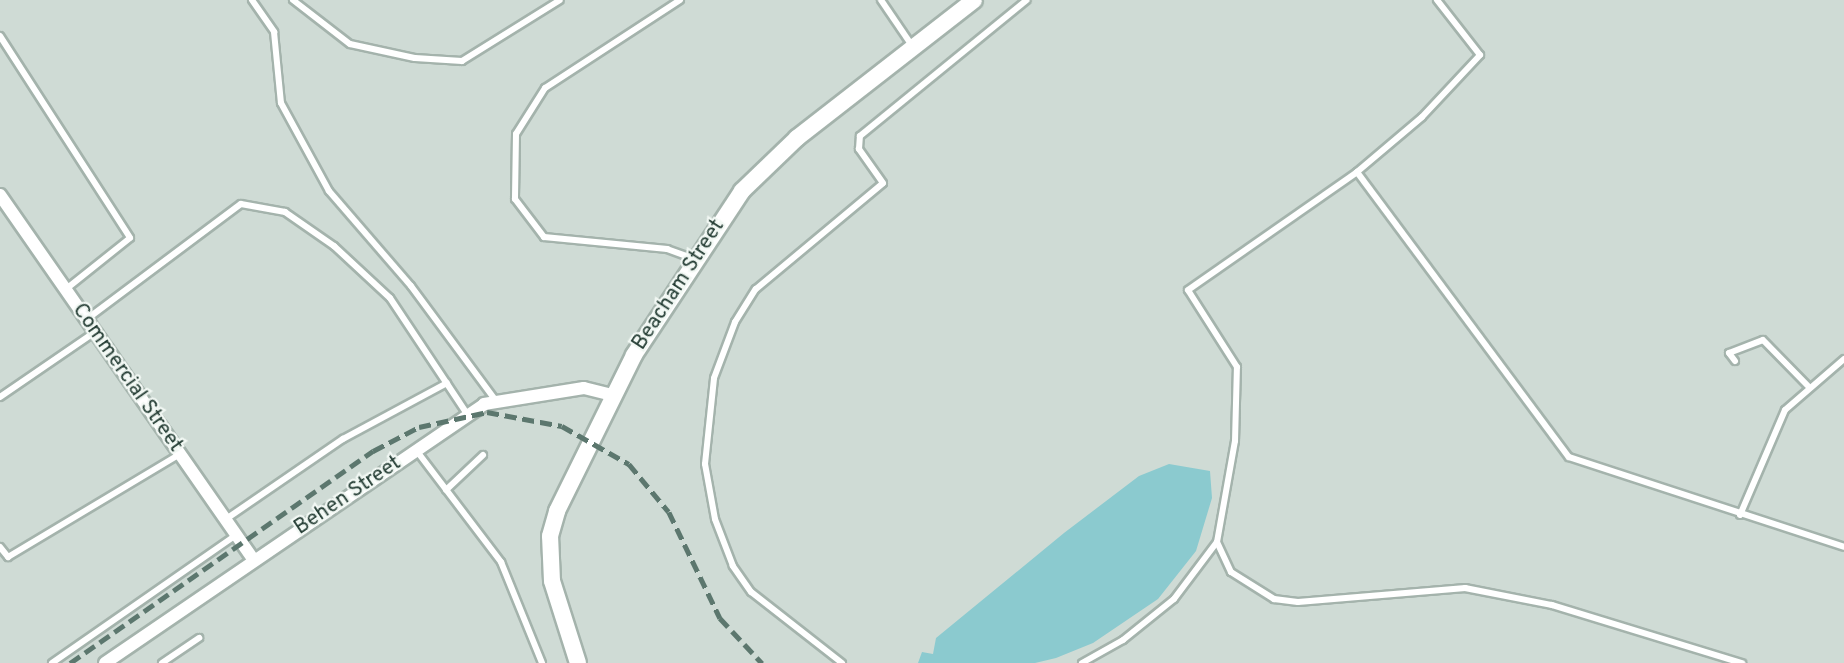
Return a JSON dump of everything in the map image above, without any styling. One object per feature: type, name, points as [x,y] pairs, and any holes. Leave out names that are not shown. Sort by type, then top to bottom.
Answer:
[{"type":"main road","name":"Beacham Street","points":[[578,663],[552,581],[550,536],[612,395],[694,259],[759,173],[974,0]]},
{"type":"street","name":"Commercial Street","points":[[0,195],[254,560]]},
{"type":"street","name":"Behen Street","points":[[105,663],[467,414],[496,400],[584,388],[612,395]]},
{"type":"lane","points":[[252,0],[274,32],[281,104],[329,190],[411,285],[496,400]]},
{"type":"lane","points":[[293,0],[300,11],[350,44],[415,58],[462,61],[560,0]]},
{"type":"lane","points":[[680,0],[545,88],[516,134],[515,200],[544,237],[667,249],[694,259]]},
{"type":"lane","points":[[880,0],[913,47]]},
{"type":"lane","points":[[842,663],[751,592],[733,566],[715,519],[705,464],[714,378],[735,322],[756,289],[883,183],[859,149],[860,136],[1027,0]]},
{"type":"lane","points":[[1082,663],[1123,640],[1174,599],[1217,542],[1235,441],[1237,367],[1188,290],[1357,172],[1422,117],[1480,55],[1437,0]]},
{"type":"lane","points":[[0,36],[130,238],[65,289]]},
{"type":"lane","points":[[1357,172],[1569,457],[1740,515],[1844,547]]},
{"type":"lane","points":[[86,319],[241,204],[285,212],[334,246],[390,298],[467,414]]},
{"type":"lane","points":[[0,397],[95,332]]},
{"type":"lane","points":[[1735,361],[1729,353],[1763,340],[1808,386]]},
{"type":"lane","points":[[1740,515],[1774,429],[1808,386],[1844,359]]},
{"type":"lane","points":[[225,520],[343,439],[447,383]]},
{"type":"lane","points":[[416,450],[501,562],[542,663]]},
{"type":"lane","points":[[0,547],[8,557],[180,454]]},
{"type":"lane","points":[[446,490],[483,455]]},
{"type":"lane","points":[[52,663],[236,535]]},
{"type":"lane","points":[[1217,542],[1232,572],[1274,599],[1298,602],[1474,589],[1552,605],[1742,663]]},
{"type":"lane","points":[[162,663],[199,638]]},
{"type":"shaded area","points":[[0,0],[1844,0],[1844,663],[0,663]]},
{"type":"water","points":[[1169,464],[1210,471],[1212,498],[1196,551],[1158,599],[1093,643],[1056,658],[1035,663],[918,663],[922,652],[933,654],[936,638],[1064,533],[1139,476]]},
{"type":"railway","points":[[70,663],[373,451],[419,427],[487,412],[562,426],[629,464],[669,512],[720,618],[762,663]]}]
